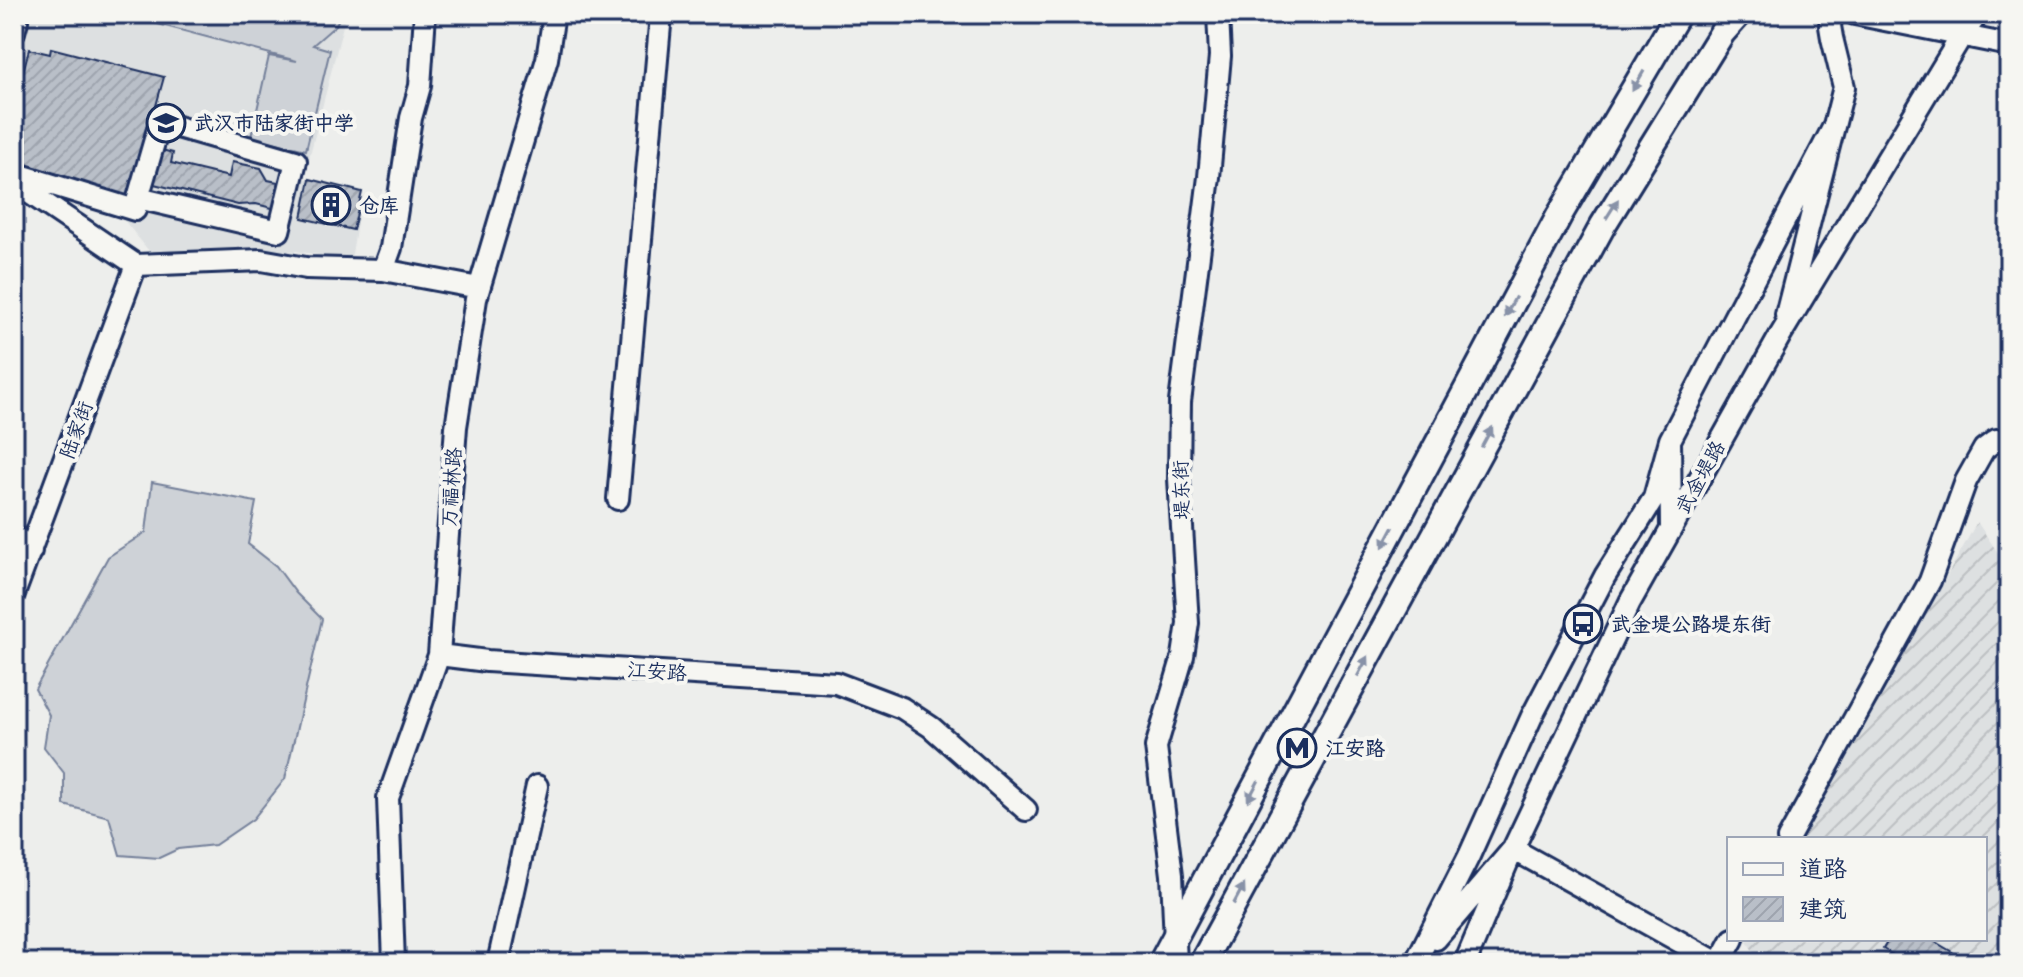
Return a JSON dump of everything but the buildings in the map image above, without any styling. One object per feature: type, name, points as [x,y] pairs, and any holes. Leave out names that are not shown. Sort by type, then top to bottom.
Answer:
[{"type":"main road","points":[[1161,963],[1559,216],[1678,14]]},
{"type":"main road","points":[[1202,963],[1603,225],[1722,33],[1739,14]]},
{"type":"street","points":[[383,270],[391,248],[411,118],[420,86],[425,14]]},
{"type":"street","name":"万福林路","points":[[394,963],[388,798],[439,655],[456,427],[479,288],[547,59],[554,14]]},
{"type":"street","points":[[618,499],[661,14]]},
{"type":"street","name":"堤东街","points":[[1176,963],[1172,875],[1156,747],[1183,656],[1188,623],[1179,479],[1180,402],[1209,177],[1220,56],[1218,14]]},
{"type":"street","points":[[1781,334],[1844,87],[1830,26],[1832,14]]},
{"type":"street","points":[[1855,14],[2009,45]]},
{"type":"street","points":[[1952,14],[1962,35]]},
{"type":"street","name":"武金堤路","points":[[1465,963],[1513,849],[1630,602],[1781,334],[1962,35],[1978,14]]},
{"type":"street","points":[[14,19],[17,21],[14,32]]},
{"type":"street","points":[[20,181],[135,210],[138,198],[160,122],[296,161],[279,231],[138,198]]},
{"type":"street","points":[[1732,941],[1719,963],[1513,849],[1415,963],[1469,856],[1532,716],[1605,576],[1654,498],[1670,440],[1834,126]]},
{"type":"street","points":[[20,181],[136,265],[261,260],[306,268],[383,270],[479,288]]},
{"type":"street","name":"陆家街","points":[[14,594],[136,265]]},
{"type":"street","points":[[1670,440],[1671,529]]},
{"type":"street","points":[[1789,837],[1930,581],[1966,481],[1984,449],[1996,440],[2009,440]]},
{"type":"street","points":[[14,535],[31,551]]},
{"type":"street","name":"江安路","points":[[439,655],[487,661],[836,683],[902,708],[931,727],[1026,810]]},
{"type":"street","points":[[498,963],[537,786]]},
{"type":"shaded area","name":"武汉市陆家街中学","points":[[14,14],[346,14],[304,178],[362,192],[351,260],[295,251],[153,256],[123,219],[14,179]]},
{"type":"shaded area","points":[[120,14],[341,14],[336,25],[313,45],[330,50],[306,150],[251,137],[269,56],[297,61]]},
{"type":"shaded area","points":[[152,482],[256,502],[248,544],[276,566],[296,593],[322,619],[285,779],[253,819],[215,845],[178,849],[159,858],[120,855],[109,817],[64,805],[64,773],[44,747],[49,715],[35,689],[108,557],[146,532]]},
{"type":"shaded area","points":[[1977,522],[2009,569],[2009,963],[1760,961],[1746,941],[1987,941],[1987,837],[1802,837]]},
{"type":"place","name":"武汉市陆家街中学","points":[[166,123]]},
{"type":"place","name":"仓库","points":[[331,205]]},
{"type":"place","name":"武金堤公路堤东街","points":[[1583,624]]},
{"type":"place","name":"江安路","points":[[1297,748]]}]
